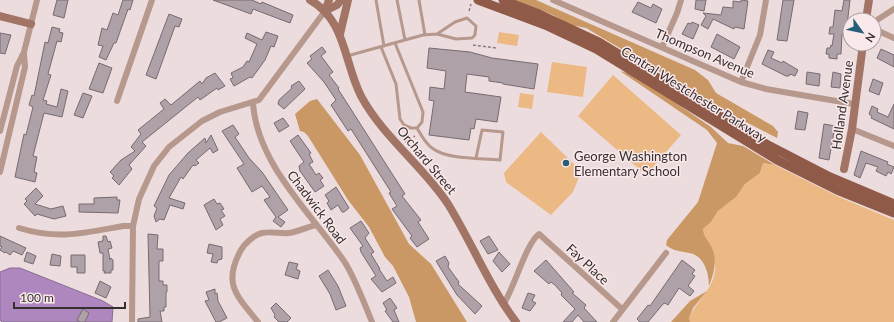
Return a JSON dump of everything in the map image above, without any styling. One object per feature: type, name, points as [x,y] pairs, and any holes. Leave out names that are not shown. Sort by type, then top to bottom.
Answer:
[{"type":"main road","name":"Central Westchester Parkway","points":[[478,0],[545,25],[596,50],[777,160],[837,190],[894,213]]},
{"type":"main road","name":"Central Westchester Parkway","points":[[503,0],[545,17],[599,42],[774,148],[830,177],[894,204]]},
{"type":"street","points":[[0,131],[1,122],[17,66],[24,52],[37,0]]},
{"type":"street","points":[[117,101],[152,0]]},
{"type":"street","name":"Orchard Street","points":[[310,0],[325,11],[334,22],[340,34],[361,96],[379,122],[448,205],[503,305],[516,322]]},
{"type":"street","points":[[325,11],[329,0]]},
{"type":"street","points":[[132,322],[133,226],[139,199],[154,166],[169,147],[202,121],[220,112],[253,103],[263,96],[315,22],[325,11],[337,5],[341,0]]},
{"type":"street","points":[[340,34],[348,0]]},
{"type":"street","name":"Thompson Avenue","points":[[553,0],[741,82],[773,90],[854,104]]},
{"type":"street","points":[[662,47],[681,0]]},
{"type":"street","points":[[741,82],[760,35],[766,0]]},
{"type":"street","points":[[867,12],[868,0]]},
{"type":"street","points":[[882,17],[894,9]]},
{"type":"street","points":[[0,16],[31,24]]},
{"type":"street","points":[[882,33],[894,38]]},
{"type":"street","points":[[0,172],[25,67],[24,52]]},
{"type":"street","name":"Holland Avenue","points":[[844,169],[852,129],[862,52]]},
{"type":"street","name":"Chadwick Road","points":[[253,103],[257,130],[264,148],[278,173],[345,262],[372,322]]},
{"type":"street","points":[[852,129],[894,146]]},
{"type":"street","points":[[258,322],[237,296],[233,287],[233,264],[243,246],[252,238],[262,233],[290,233],[316,225]]},
{"type":"street","points":[[19,228],[37,233],[61,236],[123,226],[133,226]]},
{"type":"street","name":"Fay Place","points":[[503,305],[510,295],[529,247],[535,237],[539,234],[622,309]]},
{"type":"street","points":[[613,322],[666,253]]},
{"type":"lane","points":[[376,0],[383,46],[396,84],[400,119],[404,125],[410,128],[417,128]]},
{"type":"lane","points":[[397,0],[405,40]]},
{"type":"lane","points":[[419,0],[424,35]]},
{"type":"lane","points":[[347,56],[424,35],[437,34],[464,40],[472,38],[475,35],[476,30],[473,22],[467,18],[455,22],[437,34]]},
{"type":"lane","points":[[395,43],[423,112],[422,122],[417,128]]},
{"type":"lane","points":[[417,128],[432,148],[449,156],[500,160],[503,132],[482,130],[476,158]]},
{"type":"path","points":[[469,11],[472,0]]},
{"type":"path","points":[[473,44],[496,48]]},
{"type":"path","points":[[399,146],[415,136]]},
{"type":"shaded area","points":[[515,0],[536,0],[695,70],[708,80],[716,93],[773,126],[778,132],[777,138],[736,117],[586,28],[570,25],[553,15]]},
{"type":"shaded area","points":[[499,32],[519,35],[517,46],[497,43]]},
{"type":"shaded area","points":[[552,62],[587,67],[583,97],[547,92]]},
{"type":"shaded area","points":[[620,71],[635,75],[711,127],[728,143],[743,146],[775,165],[763,163],[760,173],[745,184],[736,197],[718,211],[711,222],[703,229],[713,251],[715,261],[714,271],[709,286],[707,270],[705,265],[698,257],[694,254],[674,250],[666,245],[667,240],[698,202],[717,143],[707,130]]},
{"type":"shaded area","points":[[613,75],[681,135],[646,175],[578,116]]},
{"type":"shaded area","points":[[520,93],[534,95],[532,109],[518,107]]},
{"type":"shaded area","points":[[317,99],[360,155],[409,244],[431,264],[467,322],[416,322],[409,297],[393,266],[385,257],[369,227],[348,200],[308,136],[304,132],[300,131],[295,114],[310,101]]},
{"type":"shaded area","points":[[541,132],[575,165],[579,177],[573,192],[551,215],[506,182],[504,173]]},
{"type":"shaded area","points":[[763,163],[775,165],[839,197],[894,220],[894,322],[690,322],[689,318],[692,312],[712,283],[715,270],[712,250],[703,229],[711,222],[718,211],[736,197],[745,184],[760,173]]},
{"type":"shaded area","points":[[10,268],[20,268],[103,301],[113,307],[112,322],[2,322],[0,320],[0,272]]},
{"type":"shaded area","points":[[707,291],[693,308],[689,318],[690,322],[671,322],[690,301]]},
{"type":"building","points":[[57,0],[68,0],[64,18],[53,15]]},
{"type":"building","points":[[123,0],[133,0],[130,10],[128,9],[116,43],[114,43],[106,60],[99,57],[103,46],[98,45],[102,28],[107,30],[113,13],[118,15]]},
{"type":"building","points":[[213,0],[252,0],[261,4],[262,2],[293,15],[290,23],[253,9],[251,14]]},
{"type":"building","points":[[696,0],[706,0],[704,11],[695,9]]},
{"type":"building","points":[[741,0],[748,1],[744,29],[735,27],[734,29],[713,19],[708,29],[701,25],[706,16],[703,13],[721,15],[723,7],[733,8],[733,1],[741,2]]},
{"type":"building","points":[[783,0],[794,0],[787,41],[777,40]]},
{"type":"building","points":[[844,0],[850,0],[849,12],[842,12],[841,54],[837,54],[837,59],[829,58],[829,54],[826,54],[827,48],[830,48],[831,45],[832,46],[834,34],[829,34],[830,27],[833,27],[835,10],[842,11]]},
{"type":"building","points":[[638,2],[651,8],[653,4],[662,9],[656,23],[632,12]]},
{"type":"building","points":[[169,14],[182,19],[179,27],[175,26],[156,79],[146,75]]},
{"type":"building","points":[[692,22],[699,25],[693,39],[682,34],[688,23],[691,24]]},
{"type":"building","points":[[52,27],[60,29],[59,32],[63,33],[61,42],[57,41],[48,74],[51,75],[43,100],[47,101],[46,104],[57,107],[61,89],[68,91],[62,117],[44,113],[33,156],[37,157],[34,172],[37,173],[35,182],[15,177],[24,134],[26,135],[33,107],[29,105],[32,95],[34,96],[45,42],[48,43]]},
{"type":"building","points":[[266,32],[278,36],[274,47],[271,46],[265,60],[252,78],[250,77],[234,86],[230,79],[233,78],[231,73],[243,67],[247,61],[249,62],[257,44],[245,38],[247,33],[262,40]]},
{"type":"building","points":[[0,33],[11,35],[5,54],[0,53]]},
{"type":"building","points":[[717,34],[740,47],[734,59],[711,47]]},
{"type":"building","points":[[322,47],[326,52],[321,56],[333,72],[329,75],[339,88],[338,89],[405,194],[402,196],[421,220],[418,222],[429,239],[417,247],[410,238],[412,236],[392,209],[397,206],[389,193],[391,192],[351,129],[348,131],[331,105],[336,100],[324,82],[307,63],[312,59],[310,56]]},
{"type":"building","points":[[429,48],[470,52],[492,58],[538,64],[534,89],[489,81],[489,77],[467,74],[465,92],[501,97],[497,122],[476,119],[474,129],[471,128],[469,140],[429,135],[434,101],[429,100],[430,87],[444,89],[446,71],[427,68]]},
{"type":"building","points":[[882,49],[894,55],[894,67],[877,58],[880,52],[882,52]]},
{"type":"building","points":[[768,50],[774,52],[771,58],[782,63],[783,61],[798,70],[795,76],[790,74],[789,76],[786,76],[762,64]]},
{"type":"building","points":[[99,63],[112,68],[103,93],[89,89]]},
{"type":"building","points":[[807,72],[820,74],[819,86],[806,84]]},
{"type":"building","points":[[833,72],[841,74],[840,88],[831,87]]},
{"type":"building","points":[[215,73],[225,86],[218,90],[217,88],[200,100],[198,97],[142,142],[146,146],[129,165],[132,169],[119,185],[112,178],[114,176],[110,172],[121,160],[135,151],[131,147],[141,134],[138,130],[164,109],[160,103],[165,99],[171,105],[200,81],[202,84],[206,78]]},
{"type":"building","points":[[873,79],[883,83],[879,95],[869,91]]},
{"type":"building","points":[[299,81],[305,89],[284,109],[278,104],[279,100],[292,88],[291,86]]},
{"type":"building","points":[[83,93],[92,96],[83,118],[74,115]]},
{"type":"building","points":[[894,104],[894,129],[871,118],[872,116],[869,114],[872,106],[878,109],[877,112],[888,117]]},
{"type":"building","points":[[798,111],[808,113],[805,130],[795,129]]},
{"type":"building","points":[[283,118],[289,126],[279,132],[274,123]]},
{"type":"building","points":[[824,124],[835,126],[829,160],[819,158]]},
{"type":"building","points":[[233,125],[239,134],[235,137],[249,158],[262,172],[288,210],[278,217],[285,222],[281,227],[273,221],[276,217],[264,200],[270,197],[262,186],[252,192],[237,168],[244,164],[222,131]]},
{"type":"building","points":[[211,135],[218,150],[213,153],[210,148],[196,160],[199,163],[195,166],[193,165],[183,179],[181,177],[169,198],[185,203],[183,209],[170,205],[164,220],[160,219],[156,222],[154,216],[157,208],[154,206],[169,175],[188,153],[205,138],[206,143]]},
{"type":"building","points":[[298,135],[311,153],[309,154],[313,162],[309,164],[316,175],[319,173],[323,178],[320,180],[324,186],[315,192],[300,171],[299,166],[304,162],[290,141]]},
{"type":"building","points":[[861,151],[888,162],[887,164],[894,167],[891,174],[888,172],[886,176],[876,171],[878,167],[866,163],[860,178],[854,175]]},
{"type":"building","points":[[336,187],[349,208],[344,212],[342,212],[338,205],[331,210],[327,203],[329,201],[325,195]]},
{"type":"building","points":[[36,188],[43,196],[35,204],[51,209],[63,206],[66,216],[54,219],[37,214],[35,216],[24,204],[27,201],[25,199]]},
{"type":"building","points":[[117,197],[117,200],[120,200],[118,213],[79,212],[79,204],[94,204],[94,198]]},
{"type":"building","points":[[214,199],[217,204],[220,203],[224,209],[221,210],[225,216],[220,219],[223,225],[216,230],[204,205]]},
{"type":"building","points":[[361,221],[369,233],[365,238],[374,252],[371,254],[379,269],[387,281],[393,277],[396,283],[382,292],[371,279],[376,276],[361,252],[360,248],[363,246],[350,228]]},
{"type":"building","points":[[148,234],[158,235],[157,249],[163,249],[163,261],[159,261],[159,281],[163,281],[163,285],[167,285],[167,292],[166,307],[164,307],[164,311],[160,311],[162,322],[138,322],[138,319],[150,317]]},
{"type":"building","points":[[0,236],[26,248],[22,255],[13,251],[10,255],[0,250],[2,247],[0,246]]},
{"type":"building","points":[[103,236],[106,236],[108,242],[110,241],[112,248],[108,249],[110,260],[111,258],[113,260],[113,270],[111,270],[111,273],[104,273],[105,271],[103,271],[103,253],[100,253],[98,242],[103,241]]},
{"type":"building","points":[[489,236],[498,250],[488,254],[480,241]]},
{"type":"building","points":[[209,244],[222,247],[222,259],[218,260],[217,263],[211,262],[213,254],[207,253]]},
{"type":"building","points":[[27,252],[36,256],[33,264],[24,261]]},
{"type":"building","points":[[499,252],[510,264],[502,272],[493,261]]},
{"type":"building","points":[[52,254],[61,256],[60,266],[50,265]]},
{"type":"building","points":[[71,255],[85,255],[85,273],[77,273],[77,267],[71,267]]},
{"type":"building","points":[[445,256],[449,263],[448,267],[459,282],[458,284],[482,306],[475,314],[457,295],[436,261]]},
{"type":"building","points":[[546,260],[574,292],[572,293],[586,305],[584,308],[597,322],[584,322],[578,315],[572,322],[563,322],[575,309],[561,295],[562,293],[555,285],[551,282],[549,284],[534,271]]},
{"type":"building","points":[[682,260],[695,270],[692,274],[695,276],[688,286],[694,291],[690,296],[679,288],[668,305],[665,303],[663,304],[648,322],[640,322],[637,319],[648,305],[650,306]]},
{"type":"building","points":[[289,262],[298,264],[296,269],[300,271],[298,279],[285,275]]},
{"type":"building","points":[[328,270],[338,286],[346,306],[336,310],[330,294],[319,276]]},
{"type":"building","points":[[100,281],[111,287],[106,298],[95,293]]},
{"type":"building","points":[[215,289],[215,294],[217,293],[218,301],[227,318],[219,322],[216,322],[205,301],[209,300],[206,292]]},
{"type":"building","points":[[528,293],[535,295],[532,301],[536,303],[530,311],[522,308]]},
{"type":"building","points":[[390,298],[397,308],[394,310],[399,322],[393,322],[385,311],[387,310],[383,303]]},
{"type":"building","points":[[276,303],[291,318],[287,322],[279,322],[274,317],[275,315],[271,308]]},
{"type":"building","points":[[83,309],[89,313],[85,322],[80,322],[77,320]]},
{"type":"place","name":"George Washington Elementary School","points":[[566,163]]}]
